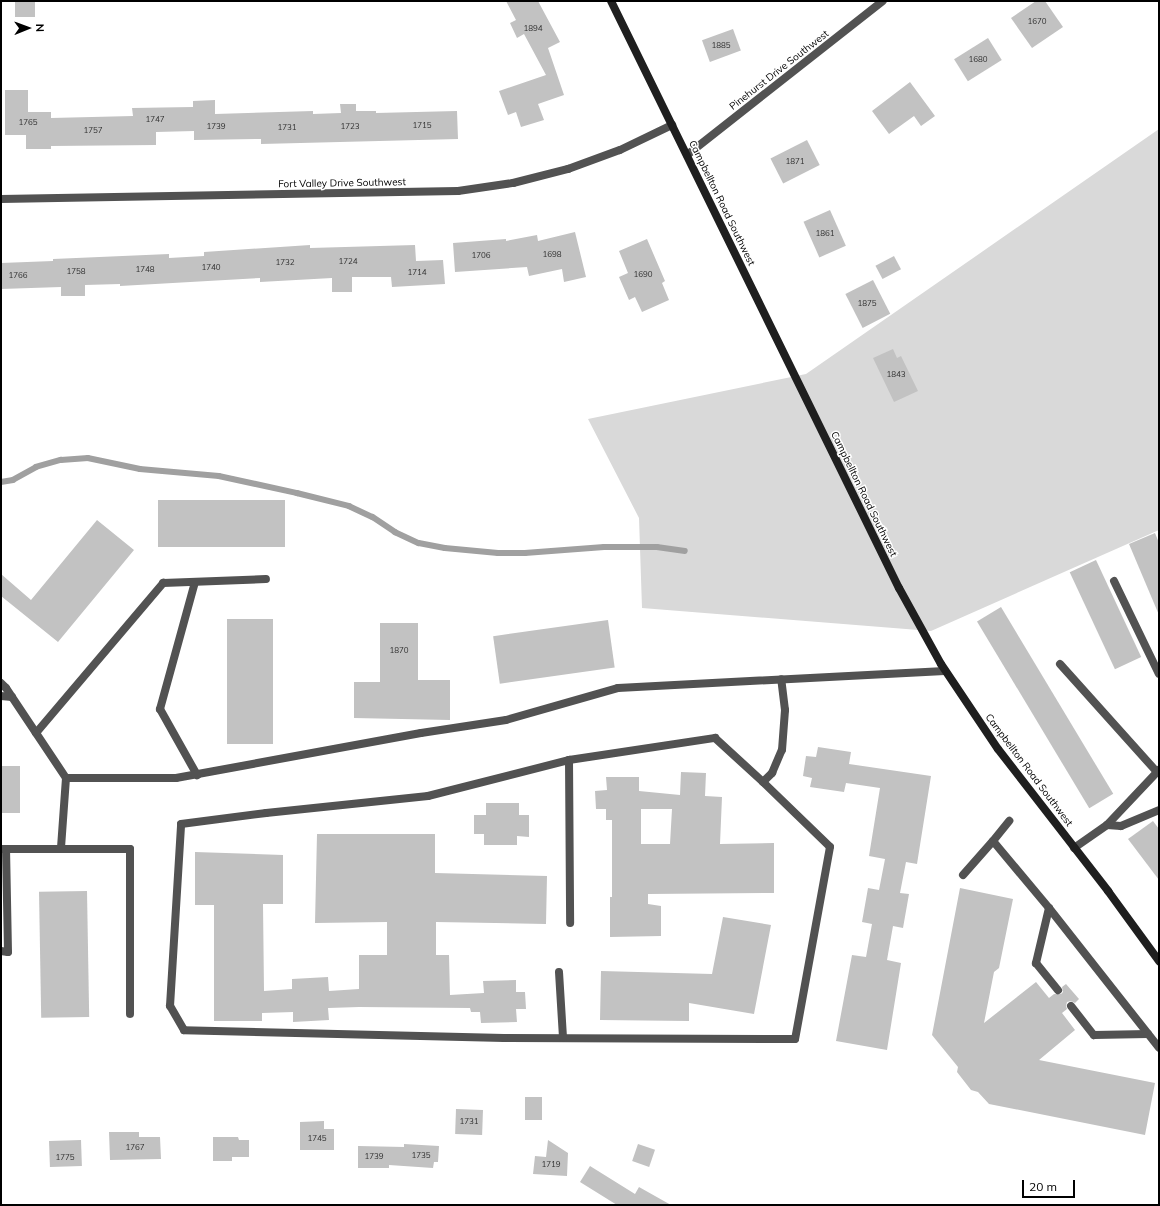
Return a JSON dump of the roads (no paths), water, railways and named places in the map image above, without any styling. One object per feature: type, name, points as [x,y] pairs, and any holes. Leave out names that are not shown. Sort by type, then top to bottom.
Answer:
[{"type":"main road","name":"Campbellton Road Southwest","points":[[611,1],[899,588],[945,670],[998,749],[1159,961]]},
{"type":"street","name":"Pinehurst Drive Southwest","points":[[686,155],[883,1]]},
{"type":"street","name":"Fort Valley Drive Southwest","points":[[1,199],[458,190],[513,183],[568,169],[620,150],[672,125]]},
{"type":"street","points":[[36,733],[163,583],[266,580]]},
{"type":"street","points":[[1114,581],[1159,674]]},
{"type":"street","points":[[195,582],[160,709],[196,775]]},
{"type":"street","points":[[1060,664],[1158,771],[1107,824],[1074,848]]},
{"type":"street","points":[[66,778],[176,778],[196,775],[422,733],[506,720],[618,688],[945,670]]},
{"type":"street","points":[[763,782],[772,772],[782,750],[785,710],[781,679]]},
{"type":"street","points":[[1,683],[66,778],[61,848]]},
{"type":"street","points":[[1,696],[12,697]]},
{"type":"street","points":[[715,738],[763,782],[830,847],[795,1038],[504,1038],[184,1030],[170,1006],[181,824],[266,813],[428,796],[569,760],[715,738]]},
{"type":"street","points":[[569,760],[570,923]]},
{"type":"street","points":[[1107,824],[1121,826],[1159,810]]},
{"type":"street","points":[[963,875],[1009,821]]},
{"type":"street","points":[[993,841],[1159,1048]]},
{"type":"street","points":[[1,951],[8,952],[3,849],[130,849],[130,1014]]},
{"type":"street","points":[[1048,908],[1036,963],[1058,990]]},
{"type":"street","points":[[558,972],[563,1038]]},
{"type":"street","points":[[1071,1006],[1094,1035],[1148,1034]]},
{"type":"waterway","points":[[1,482],[13,480],[36,467],[61,460],[88,458],[140,469],[219,476],[349,506],[373,517],[395,532],[419,543],[445,548],[498,553],[525,553],[604,547],[657,547],[685,551]]}]
